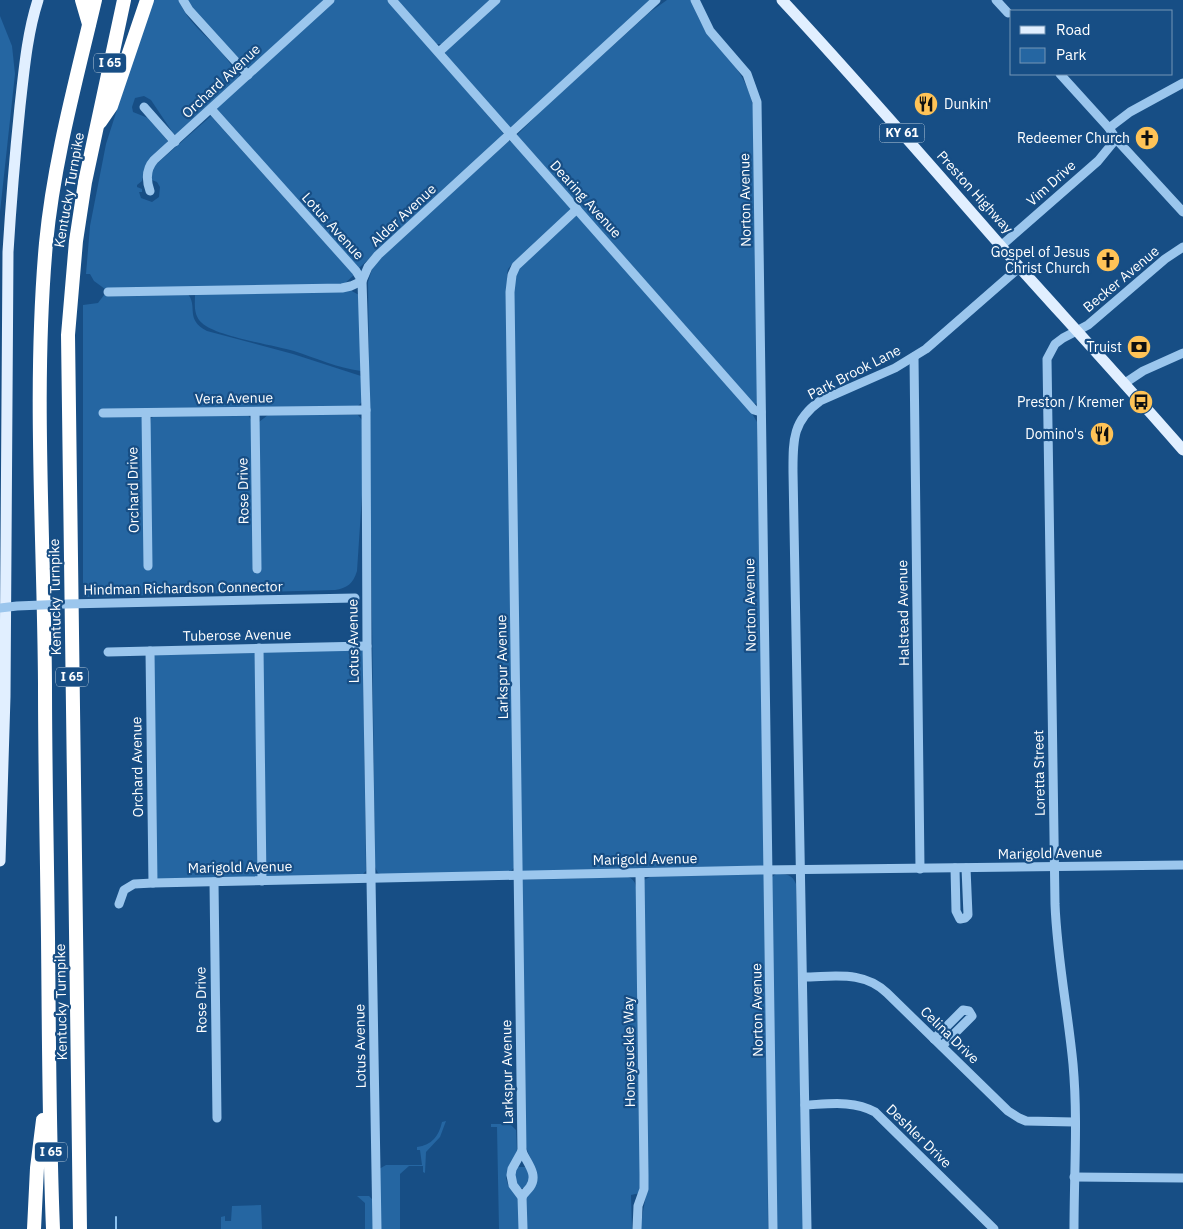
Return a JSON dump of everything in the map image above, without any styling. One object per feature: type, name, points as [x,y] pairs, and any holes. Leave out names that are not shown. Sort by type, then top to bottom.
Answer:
[{"type":"highway","points":[[82,0],[89,24]]},
{"type":"highway","name":"I 65","points":[[53,1229],[49,1075],[42,525],[42,316],[46,243],[54,180],[95,0]]},
{"type":"highway","name":"Kentucky Turnpike","points":[[80,1229],[68,354],[76,240],[85,182],[124,0]]},
{"type":"highway","points":[[97,127],[111,106],[146,0]]},
{"type":"highway","points":[[34,1229],[37,1168],[49,1075]]},
{"type":"main road","points":[[0,861],[8,252],[11,198],[25,67],[31,24],[38,0]]},
{"type":"main road","name":"Preston Highway","points":[[782,0],[1183,450]]},
{"type":"street","points":[[183,0],[189,10],[248,75]]},
{"type":"street","name":"Orchard Avenue","points":[[150,191],[147,178],[150,165],[330,0]]},
{"type":"street","name":"Dearing Avenue","points":[[392,0],[754,410],[761,412]]},
{"type":"street","points":[[439,52],[496,0]]},
{"type":"street","name":"Alder Avenue","points":[[362,281],[368,267],[378,255],[656,0]]},
{"type":"street","name":"Norton Avenue","points":[[695,0],[710,31],[747,74],[757,102],[773,1229]]},
{"type":"street","points":[[996,0],[1008,13]]},
{"type":"street","points":[[1061,75],[1183,212]]},
{"type":"street","points":[[1108,128],[1130,112],[1183,83]]},
{"type":"street","points":[[144,106],[175,142]]},
{"type":"street","name":"Lotus Avenue","points":[[211,109],[356,271],[362,281],[366,410],[366,598],[377,1229]]},
{"type":"street","name":"Vim Drive","points":[[1002,245],[1098,160],[1116,139]]},
{"type":"street","name":"Larkspur Avenue","points":[[522,1197],[530,1188],[533,1171],[522,1151],[510,292],[512,275],[521,261],[577,209]]},
{"type":"street","name":"Becker Avenue","points":[[1077,330],[1088,325],[1165,259],[1183,248]]},
{"type":"street","name":"Park Brook Lane","points":[[801,871],[793,458],[793,442],[798,425],[806,412],[814,406],[895,368],[926,349],[1020,267]]},
{"type":"street","points":[[108,292],[342,288],[362,281]]},
{"type":"street","name":"Loretta Street","points":[[1074,1229],[1073,1064],[1056,931],[1047,367],[1052,347],[1077,330]]},
{"type":"street","points":[[1125,383],[1143,371],[1183,353]]},
{"type":"street","name":"Halstead Avenue","points":[[914,357],[920,869]]},
{"type":"street","name":"Vera Avenue","points":[[103,413],[366,410]]},
{"type":"street","name":"Rose Drive","points":[[255,412],[257,569]]},
{"type":"street","name":"Orchard Drive","points":[[146,413],[148,566]]},
{"type":"street","name":"Hindman Richardson Connector","points":[[0,608],[56,604],[366,598]]},
{"type":"street","name":"Tuberose Avenue","points":[[108,652],[367,646]]},
{"type":"street","points":[[259,648],[262,881]]},
{"type":"street","name":"Orchard Avenue","points":[[150,651],[153,883]]},
{"type":"street","name":"Marigold Avenue","points":[[119,904],[124,890],[134,884],[153,883],[768,870],[1183,865]]},
{"type":"street","points":[[956,868],[956,912],[960,919],[968,915],[966,868]]},
{"type":"street","points":[[801,871],[807,1229]]},
{"type":"street","name":"Honeysuckle Way","points":[[637,1229],[638,1206],[644,1189],[640,873]]},
{"type":"street","name":"Rose Drive","points":[[214,882],[217,1118]]},
{"type":"street","name":"Celina Drive","points":[[803,977],[853,977],[869,980],[879,985],[1008,1111],[1019,1118],[1034,1122],[1074,1122]]},
{"type":"street","points":[[934,1038],[963,1010],[969,1011],[972,1016],[942,1046]]},
{"type":"street","name":"Deshler Drive","points":[[805,1104],[852,1104],[875,1112],[994,1229]]},
{"type":"street","name":"Larkspur Avenue","points":[[522,1151],[512,1169],[511,1175],[513,1185],[522,1197],[523,1229]]},
{"type":"street","points":[[1074,1177],[1183,1178]]},
{"type":"green space","points":[[152,0],[179,0],[192,22],[222,53],[239,75],[238,79],[176,135],[151,100],[144,96],[135,98],[132,107],[133,112],[148,118],[168,141],[144,170],[142,181],[137,185],[137,187],[142,189],[142,192],[139,192],[141,198],[152,202],[159,197],[160,187],[157,182],[152,180],[151,176],[153,167],[211,116],[354,275],[343,285],[105,289],[94,281],[90,274],[86,274],[90,226],[106,144]]},
{"type":"green space","points":[[187,0],[325,0],[250,67],[247,67],[207,27]]},
{"type":"green space","points":[[333,0],[388,0],[503,133],[502,137],[359,268],[215,109]]},
{"type":"green space","points":[[395,0],[492,0],[443,44],[436,44]]},
{"type":"green space","points":[[499,0],[654,0],[510,128],[446,56],[445,52]]},
{"type":"green space","points":[[667,0],[692,0],[703,26],[732,62],[744,81],[753,105],[758,403],[754,404],[517,135],[650,12]]},
{"type":"green space","points":[[0,16],[12,46],[15,74],[0,212]]},
{"type":"green space","points":[[509,141],[512,142],[571,209],[553,229],[512,264],[507,274],[514,868],[510,872],[383,875],[378,873],[375,867],[368,282],[373,266],[380,258]]},
{"type":"green space","points":[[576,216],[750,410],[757,422],[766,867],[526,873],[521,870],[513,281],[522,264]]},
{"type":"green space","points":[[350,290],[359,295],[361,371],[335,365],[294,351],[219,332],[202,323],[195,309],[195,294]]},
{"type":"green space","points":[[187,293],[192,303],[196,322],[207,331],[293,354],[361,376],[362,402],[357,407],[135,416],[141,417],[150,424],[151,418],[155,416],[248,415],[252,421],[259,422],[268,415],[358,415],[362,420],[363,480],[357,571],[354,579],[346,587],[335,590],[83,597],[83,305],[98,303],[104,295]]},
{"type":"green space","points":[[363,649],[366,871],[362,875],[268,878],[266,876],[262,651]]},
{"type":"green space","points":[[255,653],[257,878],[158,880],[155,876],[153,656]]},
{"type":"green space","points":[[764,874],[766,878],[768,1229],[640,1229],[647,1189],[644,880],[652,876]]},
{"type":"green space","points":[[776,874],[788,875],[793,878],[796,884],[803,1229],[775,1229],[772,877]]},
{"type":"green space","points":[[628,877],[635,882],[637,897],[641,1157],[640,1193],[631,1195],[632,1229],[526,1229],[525,1202],[527,1195],[536,1184],[537,1178],[536,1170],[525,1144],[522,880]]},
{"type":"green space","points":[[446,1121],[440,1137],[426,1152],[425,1173],[423,1172],[423,1166],[409,1166],[400,1174],[400,1229],[381,1229],[379,1169],[386,1165],[422,1165],[420,1150],[417,1150],[417,1147],[431,1142],[439,1132],[442,1122]]},
{"type":"green space","points":[[491,1124],[510,1124],[516,1130],[517,1151],[506,1178],[508,1185],[518,1198],[520,1229],[499,1229],[497,1127],[491,1127]]},
{"type":"green space","points":[[519,1167],[527,1167],[531,1175],[525,1188],[519,1188],[513,1172]]},
{"type":"green space","points":[[357,1196],[369,1196],[372,1199],[373,1229],[365,1229],[365,1203]]},
{"type":"green space","points":[[261,1205],[262,1229],[221,1229],[221,1217],[225,1216],[225,1221],[231,1221],[232,1206]]},
{"type":"waterway","points":[[116,1217],[116,1229]]},
{"type":"place","name":"Dunkin'","points":[[926,104]]},
{"type":"place","name":"Redeemer Church","points":[[1147,138]]},
{"type":"place","name":"Gospel of Jesus Christ Church","points":[[1108,260]]},
{"type":"place","name":"Truist","points":[[1139,347]]},
{"type":"place","name":"Preston / Kremer","points":[[1141,402]]},
{"type":"place","name":"Domino's","points":[[1102,434]]}]
